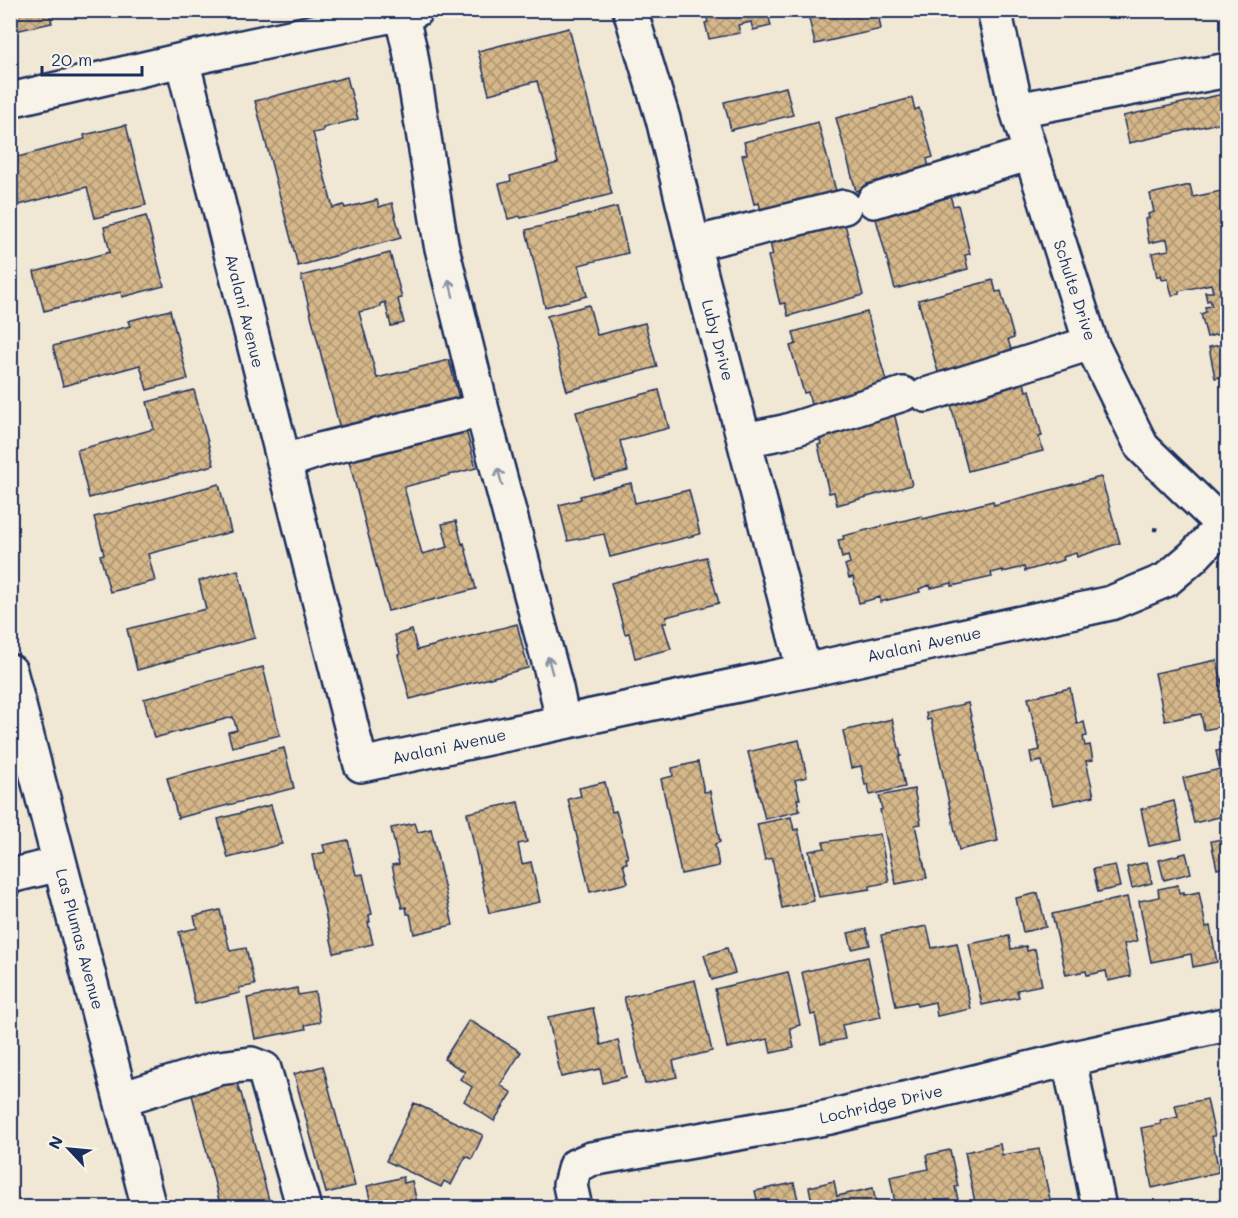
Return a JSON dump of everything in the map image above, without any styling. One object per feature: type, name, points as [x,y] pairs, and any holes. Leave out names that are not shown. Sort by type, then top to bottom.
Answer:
[{"type":"street","name":"Luby Drive","points":[[630,10],[663,119],[693,244],[804,671]]},
{"type":"street","name":"Schulte Drive","points":[[994,10],[1017,110],[1091,344],[1142,447],[1225,527]]},
{"type":"street","points":[[10,100],[408,12],[410,50],[441,244],[563,722]]},
{"type":"street","name":"Avalani Avenue","points":[[183,60],[362,765],[1111,603],[1166,580],[1225,527]]},
{"type":"street","points":[[1017,110],[1227,70]]},
{"type":"street","points":[[693,244],[859,204],[1031,153]]},
{"type":"street","points":[[744,440],[784,432],[1091,344]]},
{"type":"street","points":[[284,462],[320,450],[482,410]]},
{"type":"street","name":"Las Plumas Avenue","points":[[10,671],[22,766],[60,864],[150,1208]]},
{"type":"street","points":[[10,876],[60,864]]},
{"type":"street","name":"Lochridge Drive","points":[[575,1208],[570,1185],[575,1166],[591,1160],[830,1117],[1069,1059],[1227,1024]]},
{"type":"street","points":[[1069,1059],[1098,1208]]},
{"type":"street","points":[[121,1099],[219,1068],[251,1064],[264,1069],[304,1208]]},
{"type":"path","points":[[1153,529],[1161,530]]},
{"type":"building","points":[[10,10],[49,10],[52,23],[10,32]]},
{"type":"building","points":[[705,10],[778,10],[779,16],[769,18],[771,26],[753,30],[751,22],[738,25],[740,33],[709,39]]},
{"type":"building","points":[[807,10],[887,10],[889,16],[879,18],[881,29],[815,44]]},
{"type":"building","points":[[569,28],[612,194],[521,218],[520,216],[508,219],[499,184],[511,181],[510,176],[558,163],[537,81],[489,94],[478,51]]},
{"type":"building","points":[[347,77],[358,119],[323,128],[323,131],[313,133],[333,208],[344,205],[345,208],[377,200],[379,207],[392,203],[401,238],[298,266],[255,101]]},
{"type":"building","points":[[786,87],[793,115],[731,130],[724,102]]},
{"type":"building","points":[[1228,93],[1228,121],[1129,143],[1123,116]]},
{"type":"building","points":[[912,98],[915,110],[919,108],[933,157],[927,159],[930,171],[856,191],[836,118]]},
{"type":"building","points":[[818,122],[837,195],[762,215],[759,203],[754,204],[742,155],[747,154],[744,142]]},
{"type":"building","points":[[126,125],[146,205],[95,218],[87,187],[19,205],[10,172],[10,159],[85,139],[84,135]]},
{"type":"building","points":[[1228,126],[1228,162],[1227,162],[1220,127]]},
{"type":"building","points":[[1190,185],[1193,197],[1226,190],[1225,187],[1228,186],[1228,376],[1215,378],[1209,347],[1226,344],[1223,333],[1207,337],[1201,314],[1206,312],[1205,307],[1212,306],[1210,300],[1207,301],[1205,292],[1213,292],[1211,284],[1179,291],[1179,294],[1172,295],[1168,279],[1162,280],[1161,275],[1157,277],[1152,253],[1169,250],[1167,239],[1149,243],[1145,219],[1149,218],[1148,214],[1154,212],[1150,194]]},
{"type":"building","points":[[950,195],[953,206],[958,205],[970,254],[965,255],[968,269],[895,289],[875,215]]},
{"type":"building","points":[[617,207],[628,253],[579,265],[587,296],[545,307],[526,230]]},
{"type":"building","points":[[146,216],[164,286],[122,297],[121,292],[44,311],[34,272],[110,252],[104,227]]},
{"type":"building","points":[[845,224],[863,295],[788,316],[785,303],[780,304],[768,256],[773,255],[770,243]]},
{"type":"building","points":[[390,253],[402,298],[398,299],[404,323],[391,326],[385,302],[380,304],[381,307],[359,312],[377,378],[449,360],[461,406],[342,437],[301,276]]},
{"type":"building","points":[[993,280],[996,292],[1001,291],[1014,338],[1008,340],[1012,352],[938,372],[918,300]]},
{"type":"building","points":[[589,305],[597,335],[645,323],[657,367],[567,391],[547,316]]},
{"type":"building","points":[[170,310],[188,379],[147,390],[140,365],[63,386],[53,346],[130,326],[128,321]]},
{"type":"building","points":[[867,312],[887,384],[811,405],[808,392],[804,393],[790,346],[796,344],[793,332]]},
{"type":"building","points":[[1023,378],[1026,391],[1030,390],[1042,436],[1039,437],[1043,451],[968,471],[949,398]]},
{"type":"building","points":[[194,390],[214,465],[89,498],[77,450],[154,429],[147,402]]},
{"type":"building","points":[[659,390],[669,428],[620,441],[628,471],[594,479],[576,412]]},
{"type":"building","points":[[894,413],[912,485],[837,505],[834,492],[829,493],[818,445],[821,444],[818,432]]},
{"type":"building","points":[[464,423],[476,468],[404,487],[422,554],[448,547],[442,524],[456,521],[476,589],[388,611],[347,453]]},
{"type":"building","points":[[1101,477],[1120,543],[1077,557],[1076,553],[1063,557],[1064,560],[1025,571],[1024,567],[1003,572],[1003,570],[991,573],[992,577],[952,586],[952,583],[931,588],[930,585],[919,589],[920,592],[880,602],[880,597],[859,603],[853,577],[849,578],[845,565],[850,563],[848,556],[842,558],[838,540],[844,539],[843,536],[993,501],[994,505]]},
{"type":"building","points":[[631,483],[635,503],[689,490],[700,534],[610,557],[604,534],[568,541],[559,505],[581,499],[580,496]]},
{"type":"building","points":[[219,484],[231,532],[148,554],[155,581],[110,592],[100,555],[104,554],[94,517]]},
{"type":"building","points":[[706,557],[719,603],[666,617],[667,623],[663,623],[671,649],[635,658],[629,633],[625,634],[611,583]]},
{"type":"building","points":[[238,570],[255,638],[137,670],[127,629],[206,609],[199,581]]},
{"type":"building","points":[[517,624],[528,668],[410,699],[395,635],[412,630],[417,650]]},
{"type":"building","points":[[1217,660],[1225,696],[1228,696],[1228,725],[1204,730],[1201,714],[1165,721],[1155,673]]},
{"type":"building","points":[[263,667],[280,735],[232,747],[228,732],[237,730],[233,717],[154,738],[144,699]]},
{"type":"building","points":[[1070,688],[1077,724],[1084,722],[1087,736],[1083,737],[1085,746],[1090,745],[1093,760],[1086,761],[1094,796],[1053,805],[1042,761],[1032,763],[1030,752],[1040,750],[1028,698]]},
{"type":"building","points":[[968,703],[998,841],[959,850],[931,719],[927,720],[926,713]]},
{"type":"building","points":[[892,719],[901,756],[899,757],[905,787],[870,795],[868,785],[865,785],[861,766],[851,768],[843,731]]},
{"type":"building","points":[[799,740],[807,777],[795,780],[800,799],[797,799],[800,811],[765,819],[748,752]]},
{"type":"building","points":[[284,748],[294,788],[178,818],[167,778]]},
{"type":"building","points":[[1228,749],[1228,815],[1194,823],[1183,778],[1220,769],[1216,751]]},
{"type":"building","points":[[698,762],[704,792],[710,791],[720,842],[715,844],[719,866],[681,874],[661,779],[673,776],[672,768]]},
{"type":"building","points":[[605,782],[612,812],[616,811],[628,858],[626,858],[627,863],[623,864],[628,883],[590,892],[568,799],[581,796],[579,788]]},
{"type":"building","points":[[914,789],[921,824],[915,825],[927,878],[896,884],[879,796]]},
{"type":"building","points":[[1174,801],[1182,839],[1149,846],[1141,809]]},
{"type":"building","points":[[518,802],[527,842],[518,844],[522,864],[531,862],[540,902],[489,913],[467,813]]},
{"type":"building","points":[[271,805],[282,844],[228,858],[218,819]]},
{"type":"building","points":[[791,817],[794,830],[798,829],[814,901],[782,908],[772,858],[765,860],[757,824]]},
{"type":"building","points":[[415,823],[418,832],[431,829],[453,925],[414,934],[410,914],[407,914],[406,907],[402,908],[392,865],[399,864],[391,828]]},
{"type":"building","points":[[880,834],[889,882],[870,886],[870,889],[819,897],[809,851],[825,848],[823,842]]},
{"type":"building","points":[[1228,838],[1228,866],[1217,869],[1211,841]]},
{"type":"building","points":[[348,840],[356,875],[363,874],[372,914],[369,915],[370,922],[368,922],[373,944],[334,953],[312,855],[325,852],[323,845]]},
{"type":"building","points":[[1186,853],[1191,873],[1164,880],[1159,860]]},
{"type":"building","points":[[1147,862],[1152,883],[1132,888],[1127,867]]},
{"type":"building","points":[[1115,865],[1120,887],[1098,892],[1093,869]]},
{"type":"building","points":[[1178,885],[1179,893],[1184,892],[1184,895],[1199,892],[1206,927],[1210,926],[1217,962],[1193,967],[1191,954],[1151,962],[1139,901],[1159,897],[1158,889]]},
{"type":"building","points":[[1228,888],[1228,925],[1220,890]]},
{"type":"building","points":[[1038,893],[1046,927],[1023,932],[1016,898]]},
{"type":"building","points":[[1127,897],[1137,941],[1124,944],[1131,976],[1108,981],[1106,971],[1087,975],[1086,971],[1066,975],[1052,914]]},
{"type":"building","points":[[220,910],[230,951],[246,948],[255,985],[239,988],[240,993],[195,1004],[179,932],[197,928],[194,916]]},
{"type":"building","points":[[927,926],[932,948],[957,943],[971,1009],[937,1016],[935,1002],[917,1006],[916,1002],[896,1006],[881,935]]},
{"type":"building","points":[[866,929],[870,945],[852,949],[848,933]]},
{"type":"building","points":[[1009,936],[1011,949],[1026,946],[1027,951],[1035,949],[1042,985],[1017,990],[1019,997],[982,1005],[969,944]]},
{"type":"building","points":[[727,948],[735,973],[712,980],[704,955]]},
{"type":"building","points":[[868,957],[881,1017],[842,1025],[845,1039],[821,1044],[815,1014],[811,1015],[802,972]]},
{"type":"building","points":[[788,972],[800,1025],[790,1028],[794,1048],[771,1053],[768,1039],[727,1048],[715,989]]},
{"type":"building","points":[[695,980],[712,1051],[673,1061],[677,1077],[645,1084],[624,997]]},
{"type":"building","points":[[297,988],[298,995],[315,992],[320,1022],[305,1025],[306,1029],[255,1039],[247,998]]},
{"type":"building","points":[[593,1008],[601,1045],[618,1040],[626,1077],[603,1083],[600,1069],[561,1077],[548,1017]]},
{"type":"building","points":[[469,1020],[521,1052],[500,1085],[512,1093],[494,1121],[464,1101],[472,1087],[460,1079],[465,1072],[444,1059]]},
{"type":"building","points":[[323,1066],[355,1186],[326,1193],[294,1074]]},
{"type":"building","points":[[234,1072],[271,1208],[221,1208],[189,1083]]},
{"type":"building","points":[[1207,1099],[1215,1136],[1212,1136],[1219,1172],[1152,1188],[1141,1128],[1161,1124],[1160,1121],[1178,1117],[1175,1105]]},
{"type":"building","points":[[414,1103],[483,1135],[472,1159],[466,1156],[451,1185],[444,1181],[441,1187],[386,1161]]},
{"type":"building","points":[[1000,1144],[1002,1155],[1039,1149],[1052,1208],[976,1208],[965,1152]]},
{"type":"building","points":[[950,1150],[960,1208],[896,1208],[890,1177],[929,1169],[926,1155]]},
{"type":"building","points":[[403,1177],[404,1183],[412,1181],[418,1207],[372,1208],[367,1186]]},
{"type":"building","points":[[834,1181],[837,1196],[873,1188],[877,1208],[813,1208],[809,1187]]},
{"type":"building","points":[[794,1183],[800,1208],[739,1208],[738,1204],[749,1201],[750,1206],[758,1204],[755,1191]]}]
